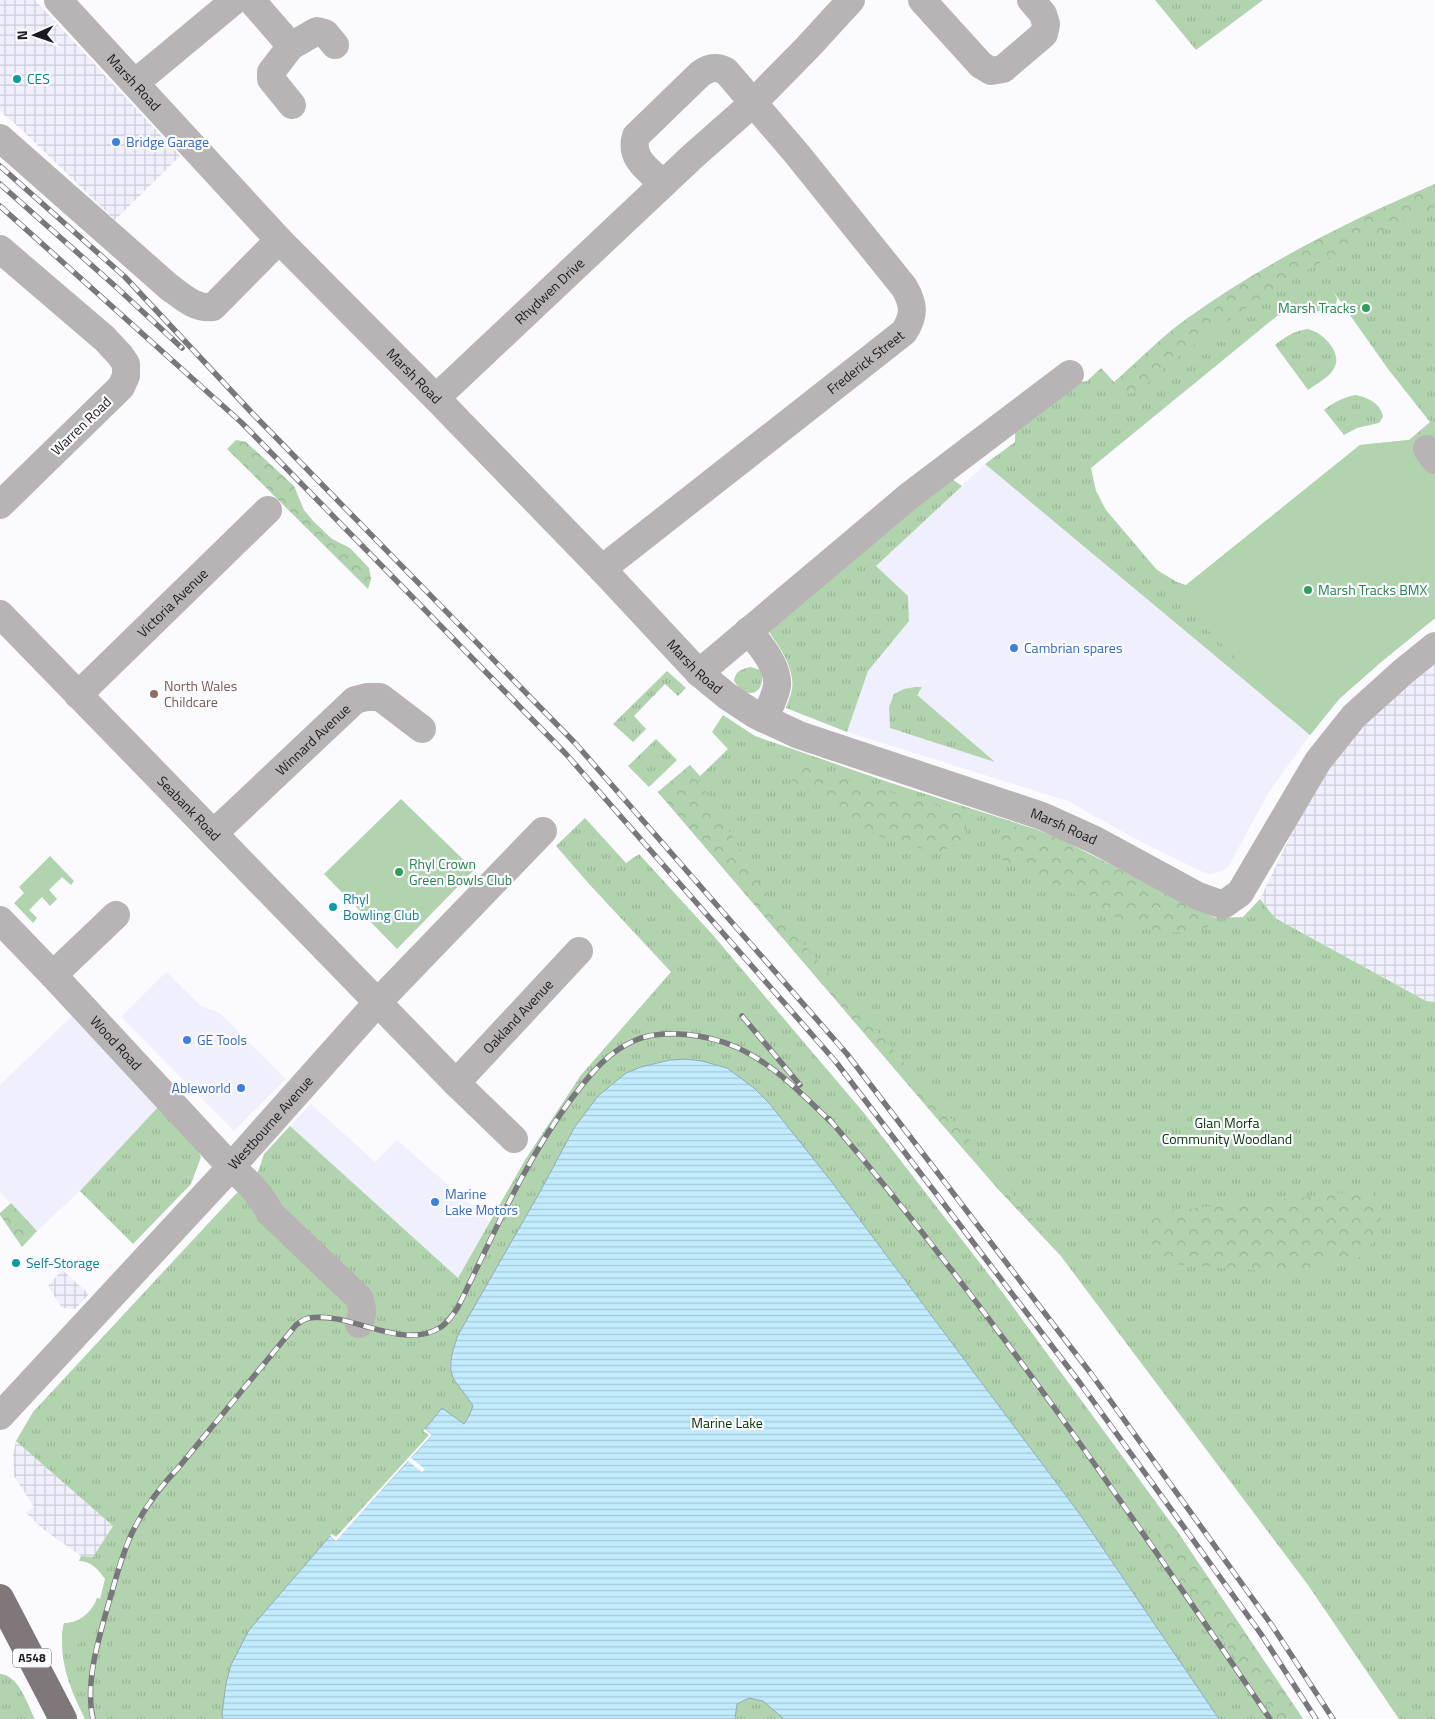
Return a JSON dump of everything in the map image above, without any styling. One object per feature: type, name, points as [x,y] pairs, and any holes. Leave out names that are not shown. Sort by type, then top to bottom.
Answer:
[{"type":"main road","name":"A548","points":[[0,1598],[63,1719]]},
{"type":"street","name":"Marsh Road","points":[[58,0],[279,240],[436,398],[699,673],[727,696],[764,718],[799,735],[1042,816],[1095,840],[1198,896],[1223,905],[1240,893],[1318,761],[1354,716],[1435,646]]},
{"type":"street","points":[[250,0],[291,46]]},
{"type":"street","name":"Rhydwen Drive","points":[[436,398],[663,184],[752,104],[851,0]]},
{"type":"street","points":[[922,0],[981,65],[991,72],[1003,69],[1044,34],[1045,19],[1031,0]]},
{"type":"street","points":[[135,83],[218,5]]},
{"type":"street","points":[[292,105],[271,80],[271,72],[291,46],[318,32],[325,33],[335,45]]},
{"type":"street","points":[[663,184],[636,158],[634,143],[636,136],[700,74],[713,67],[720,68],[726,72],[752,104]]},
{"type":"street","name":"Frederick Street","points":[[602,570],[904,332],[912,318],[911,297],[904,287],[797,154],[752,104]]},
{"type":"street","points":[[0,138],[169,287],[189,302],[203,308],[213,307],[279,240]]},
{"type":"street","name":"Warren Road","points":[[0,249],[104,338],[126,364],[126,376],[121,387],[0,505]]},
{"type":"street","points":[[699,673],[909,496],[1070,374]]},
{"type":"street","name":"Victoria Avenue","points":[[78,695],[268,510]]},
{"type":"street","name":"Seabank Road","points":[[0,614],[377,1003]]},
{"type":"street","points":[[748,631],[762,648],[772,667],[777,685],[772,702],[764,718]]},
{"type":"street","name":"Winnard Avenue","points":[[214,833],[355,700],[367,696],[380,697],[422,729]]},
{"type":"street","name":"Westbourne Avenue","points":[[0,1416],[231,1167],[377,1003],[543,831]]},
{"type":"street","points":[[53,975],[116,915]]},
{"type":"street","name":"Wood Road","points":[[0,920],[263,1199],[270,1213],[359,1298],[363,1315],[360,1324]]},
{"type":"street","name":"Oakland Avenue","points":[[456,1082],[579,951]]},
{"type":"street","points":[[377,1003],[514,1138]]},
{"type":"shaded area","points":[[0,0],[35,0],[180,156],[115,220],[0,111]]},
{"type":"shaded area","points":[[985,464],[1310,735],[1269,792],[1227,869],[1209,875],[1132,837],[1068,801],[847,732],[868,671],[909,621],[908,596],[876,566]]},
{"type":"shaded area","points":[[1435,664],[1435,1002],[1426,1001],[1275,918],[1260,899],[1309,797],[1358,728]]},
{"type":"shaded area","points":[[166,972],[201,1006],[220,1013],[286,1079],[234,1131],[121,1017]]},
{"type":"shaded area","points":[[75,1013],[159,1106],[80,1191],[37,1231],[0,1192],[0,1085]]},
{"type":"shaded area","points":[[311,1104],[375,1162],[397,1140],[486,1218],[491,1225],[457,1279],[290,1126]]},
{"type":"shaded area","points":[[62,1270],[89,1294],[75,1309],[62,1308],[48,1286]]},
{"type":"shaded area","points":[[16,1441],[113,1526],[93,1557],[81,1556],[43,1529],[26,1513],[34,1507],[14,1476],[13,1455]]},
{"type":"green space","points":[[1155,0],[1263,0],[1196,50]]},
{"type":"green space","points":[[1435,184],[1435,618],[1339,699],[1310,735],[985,464],[1015,442],[1015,430],[1081,382],[1087,381],[1101,368],[1114,382],[1169,332],[1217,298],[1308,244]],"holes":[[[1333,291],[1388,369],[1430,422],[1409,440],[1360,445],[1186,585],[1157,570],[1106,510],[1096,491],[1091,468],[1277,316],[1306,311],[1335,314],[1337,298]]]},
{"type":"green space","points":[[1435,184],[1435,207],[1381,231],[1328,258],[1277,288],[1193,346],[1135,391],[1124,394],[1116,388],[1114,383],[1150,349],[1179,325],[1217,298],[1308,244]]},
{"type":"green space","points":[[1435,268],[1435,352],[1428,337]]},
{"type":"green space","points":[[1307,329],[1325,339],[1330,344],[1336,357],[1336,364],[1331,373],[1308,390],[1275,345],[1298,331]]},
{"type":"green space","points":[[1355,395],[1364,397],[1376,404],[1383,417],[1379,423],[1357,428],[1344,435],[1324,410],[1346,397]]},
{"type":"green space","points":[[236,440],[246,442],[294,486],[304,510],[314,522],[332,539],[350,548],[369,568],[371,579],[368,589],[227,449]]},
{"type":"green space","name":"Marsh Tracks BMX","points":[[1409,440],[1435,471],[1435,618],[1339,699],[1310,735],[1174,595],[1360,445]]},
{"type":"green space","points":[[949,477],[962,486],[876,566],[908,596],[909,621],[868,671],[847,732],[786,708],[792,689],[791,673],[781,650],[768,630]]},
{"type":"green space","points":[[750,667],[761,670],[762,678],[758,690],[749,693],[739,687],[734,681],[737,673]]},
{"type":"green space","points":[[667,671],[686,688],[678,696],[665,684],[634,716],[646,729],[633,742],[613,724]]},
{"type":"green space","points":[[922,687],[917,695],[995,762],[890,728],[889,707],[894,694],[904,689]]},
{"type":"green space","name":"Glan Morfa Community Woodland","points":[[723,715],[755,736],[885,781],[1035,829],[1062,840],[1215,918],[1243,917],[1260,899],[1275,918],[1426,1001],[1435,1002],[1435,1719],[1399,1719],[1308,1585],[1060,1255],[999,1190],[946,1129],[658,792],[690,765],[700,776],[728,749],[712,732]]},
{"type":"green space","points":[[656,739],[677,760],[649,787],[628,766]]},
{"type":"green space","points":[[806,763],[850,781],[966,814],[966,837],[955,845],[937,853],[878,836],[792,781],[788,773],[792,767]]},
{"type":"green space","points":[[690,765],[779,915],[977,1149],[1060,1255],[999,1190],[946,1129],[658,792]]},
{"type":"green space","name":"Rhyl Crown Green Bowls Club","points":[[401,799],[474,870],[397,949],[324,874]]},
{"type":"green space","name":"Marine Lake","points":[[585,818],[626,863],[639,854],[712,934],[864,1113],[1000,1289],[1177,1531],[1303,1719],[85,1719],[66,1673],[62,1636],[64,1623],[80,1619],[92,1608],[97,1598],[100,1599],[105,1579],[94,1567],[79,1561],[81,1556],[93,1557],[113,1526],[16,1441],[33,1412],[258,1172],[264,1154],[290,1126],[458,1278],[525,1160],[581,1075],[671,972],[556,846]]},
{"type":"green space","points":[[1008,826],[1035,829],[1062,840],[1215,918],[1211,925],[1196,933],[1171,932],[1130,925],[1054,883],[1003,861],[998,845],[998,837],[1001,830]]},
{"type":"green space","points":[[50,856],[74,881],[71,885],[62,877],[49,890],[57,899],[50,906],[42,897],[29,910],[37,918],[33,923],[14,903],[24,893],[19,887]]},
{"type":"green space","points":[[159,1106],[196,1148],[201,1157],[191,1184],[133,1244],[80,1191]]},
{"type":"green space","points":[[1371,1190],[1379,1207],[1381,1219],[1378,1233],[1371,1245],[1356,1260],[1327,1260],[1322,1267],[1309,1274],[1171,1264],[1154,1247],[1149,1237],[1149,1213]]},
{"type":"green space","points":[[11,1203],[37,1231],[22,1247],[0,1215]]},
{"type":"green space","points":[[1164,1528],[1177,1531],[1303,1719],[1278,1719],[1153,1540]]},
{"type":"green space","points":[[97,1598],[105,1600],[96,1631],[63,1655],[62,1633],[64,1623],[69,1623],[84,1616],[92,1608]]},
{"type":"green space","points":[[115,1636],[139,1642],[136,1655],[112,1650]]},
{"type":"green space","points":[[0,1674],[12,1679],[22,1691],[35,1719],[0,1719]]},
{"type":"water","name":"Marine Lake","points":[[686,1059],[727,1068],[754,1088],[769,1103],[831,1181],[1079,1513],[1219,1719],[784,1719],[763,1701],[749,1698],[737,1704],[735,1719],[223,1719],[226,1683],[231,1665],[249,1630],[330,1536],[336,1540],[432,1435],[425,1429],[442,1408],[464,1424],[469,1416],[473,1406],[455,1382],[451,1370],[452,1355],[458,1335],[541,1190],[574,1128],[598,1096],[626,1073],[641,1067],[670,1060]]},
{"type":"pier","points":[[425,1429],[432,1435],[411,1458],[425,1469],[422,1472],[408,1461],[336,1541],[330,1536],[332,1534],[336,1537],[429,1435],[423,1431]]},
{"type":"tram line","points":[[93,1719],[91,1689],[95,1656],[120,1563],[137,1524],[159,1490],[296,1325],[307,1318],[325,1317],[393,1333],[410,1335],[426,1334],[441,1327],[458,1307],[510,1199],[539,1147],[555,1121],[580,1088],[600,1065],[624,1046],[645,1037],[671,1034],[712,1039],[744,1051],[788,1081],[837,1128],[893,1195],[1031,1375],[1152,1546],[1270,1719]]},
{"type":"railway","points":[[0,166],[125,277],[252,413],[576,744],[847,1054],[1092,1375],[1273,1627],[1333,1719]]},
{"type":"railway","points":[[0,184],[182,348]]},
{"type":"railway","points":[[0,206],[242,423],[566,754],[836,1062],[1080,1383],[1261,1634],[1316,1719]]},
{"type":"railway","points":[[742,1016],[800,1085]]},
{"type":"railway","points":[[93,1719],[91,1704],[92,1673],[116,1579],[132,1533],[147,1506],[159,1490],[296,1325],[302,1321],[309,1318],[325,1317],[393,1333],[410,1335],[426,1334],[446,1323],[458,1307],[510,1200],[539,1148],[572,1098],[608,1057],[626,1045],[647,1036],[686,1034],[713,1039],[750,1054],[776,1071],[833,1124]]},
{"type":"railway","points":[[829,1119],[889,1191],[1003,1338],[1112,1489],[1270,1719]]},
{"type":"place","name":"CES","points":[[17,79]]},
{"type":"place","name":"Bridge Garage","points":[[116,142]]},
{"type":"place","name":"Marsh Tracks","points":[[1366,308]]},
{"type":"place","name":"Marsh Tracks BMX","points":[[1308,590]]},
{"type":"place","name":"Cambrian spares","points":[[1014,648]]},
{"type":"place","name":"North Wales Childcare","points":[[154,694]]},
{"type":"place","name":"Rhyl Crown Green Bowls Club","points":[[399,872]]},
{"type":"place","name":"Rhyl Bowling Club","points":[[333,907]]},
{"type":"place","name":"GE Tools","points":[[187,1040]]},
{"type":"place","name":"Ableworld","points":[[241,1088]]},
{"type":"place","name":"Marine Lake Motors","points":[[435,1202]]},
{"type":"place","name":"Self-Storage","points":[[16,1263]]}]
